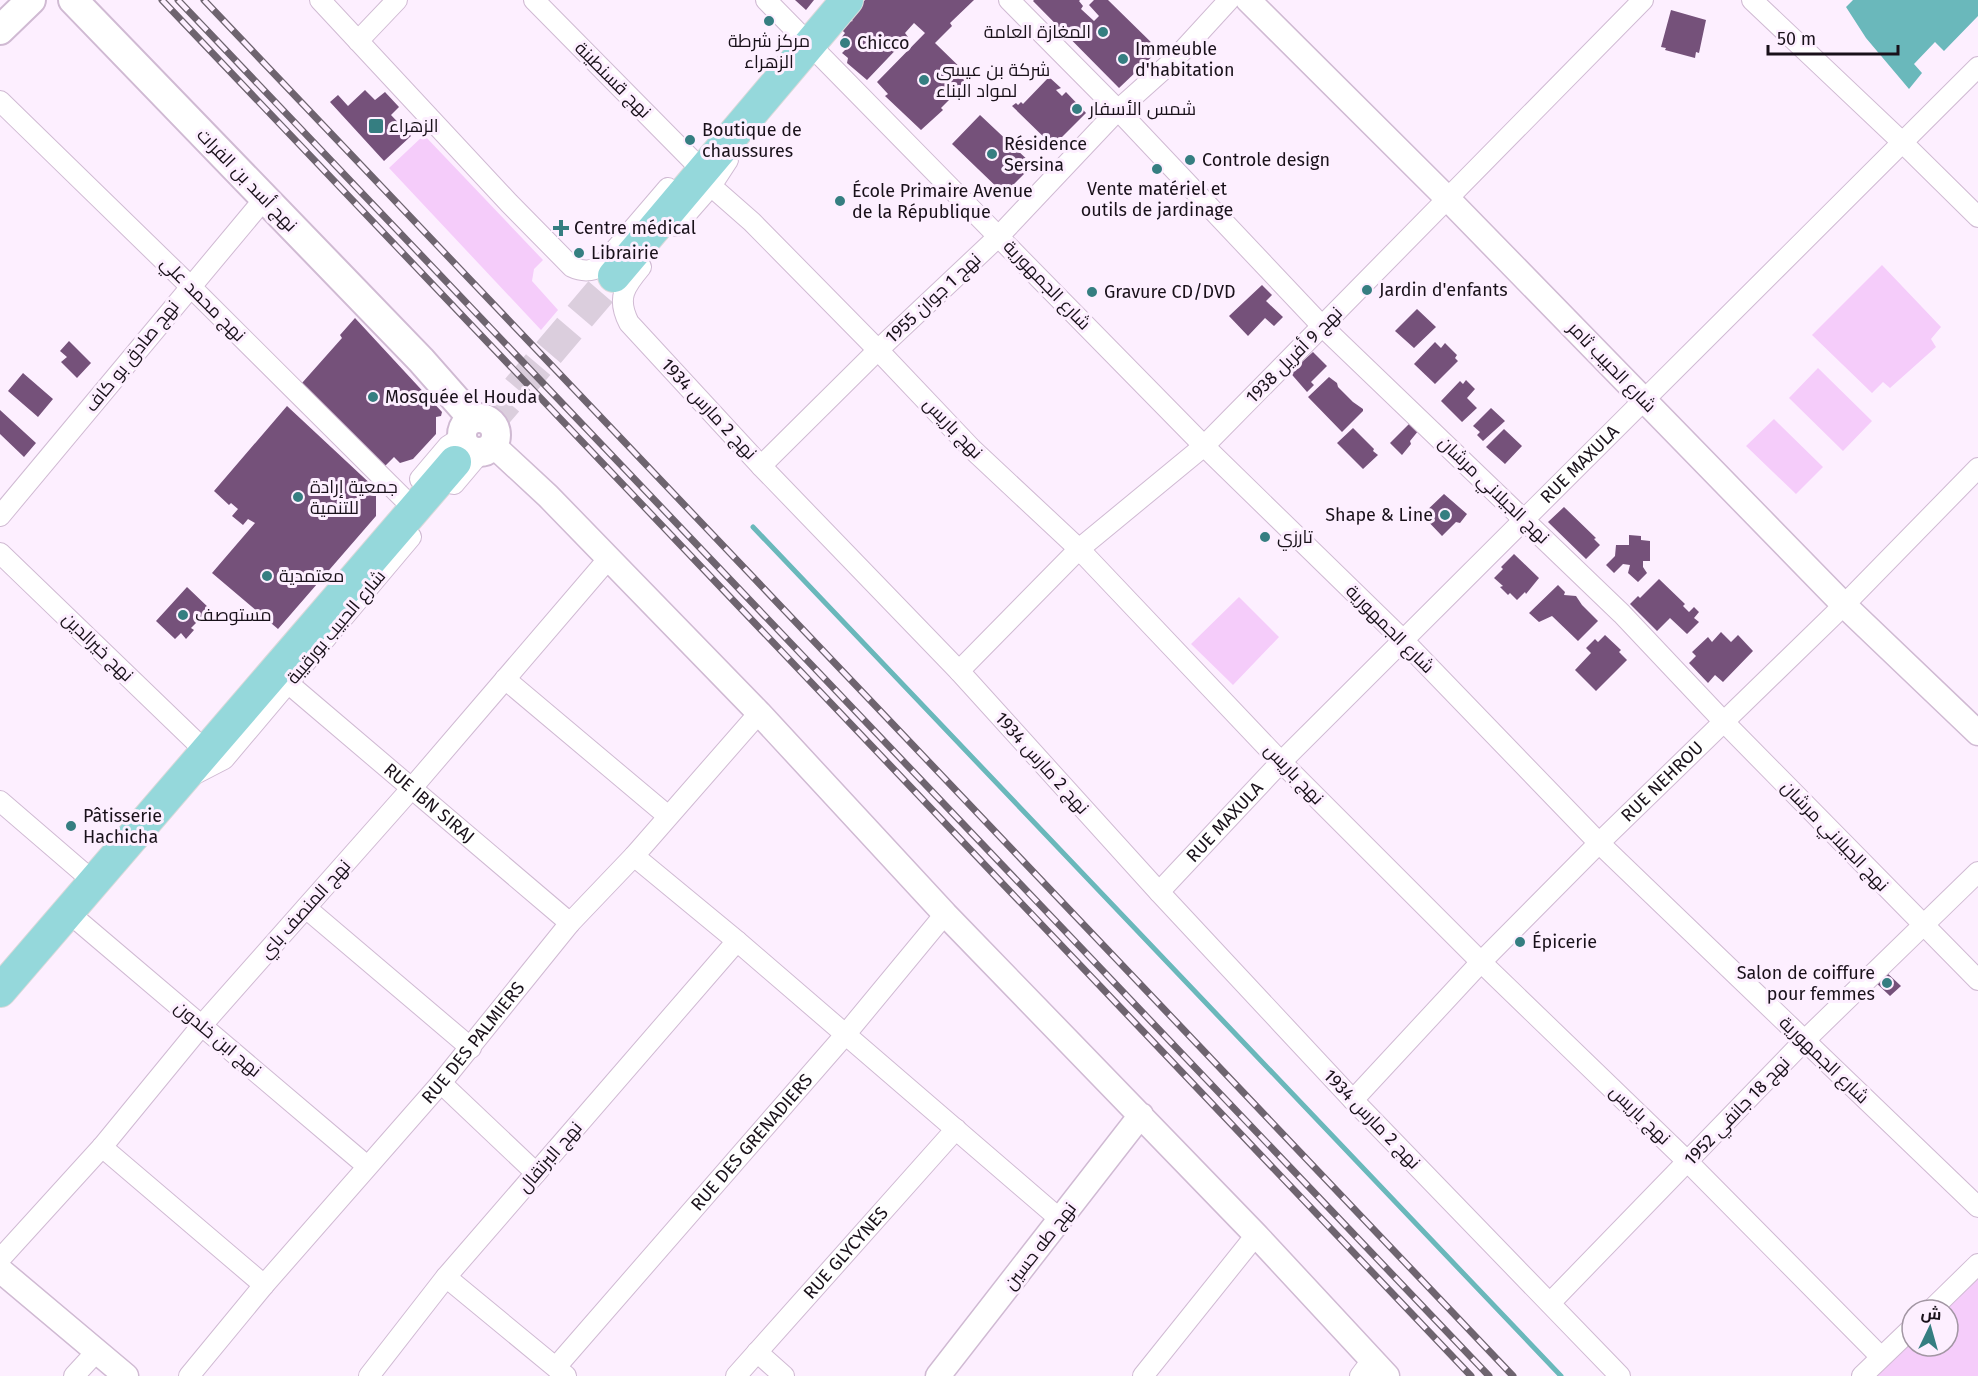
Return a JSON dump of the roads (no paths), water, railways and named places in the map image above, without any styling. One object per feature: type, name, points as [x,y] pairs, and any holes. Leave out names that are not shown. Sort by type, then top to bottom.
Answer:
[{"type":"main road","points":[[0,30],[31,0]]},
{"type":"main road","name":"نهج أسد بن الفرات","points":[[73,0],[421,360],[473,443]]},
{"type":"main road","points":[[614,276],[655,217],[742,124],[847,0]]},
{"type":"main road","name":"شارع الحبيب بورقيبة","points":[[0,991],[473,443]]},
{"type":"street","points":[[320,0],[509,203],[572,267],[584,271],[597,269],[655,217],[692,160],[744,104],[772,87]]},
{"type":"street","points":[[358,41],[397,0]]},
{"type":"street","name":"نهج قسنطينة","points":[[534,0],[692,160]]},
{"type":"street","name":"شارع الجمهورية","points":[[766,0],[1204,446],[1403,640],[1599,843],[1978,1208]]},
{"type":"street","name":"نهج الجيلاني مرشان","points":[[1009,0],[1118,110],[1322,326],[1622,614],[1922,926],[1978,980]]},
{"type":"street","name":"نهج 1 جوان 1955","points":[[761,466],[878,350],[999,236],[1118,110],[1175,58],[1229,0]]},
{"type":"street","name":"شارع الحبيب ثامر","points":[[1248,0],[1448,199],[1844,604],[1978,733]]},
{"type":"street","name":"نهج 9 أفريل 1938","points":[[959,671],[1079,549],[1204,446],[1643,0]]},
{"type":"street","points":[[1752,0],[1978,217]]},
{"type":"street","name":"RUE MAXULA","points":[[1159,892],[1281,762],[1978,67]]},
{"type":"street","name":"نهج محمد علي","points":[[0,101],[403,498]]},
{"type":"street","name":"نهج 2 مارس 1934","points":[[742,124],[730,157],[711,186],[626,285],[623,304],[629,323],[761,466],[959,671],[1159,892],[1353,1100],[1620,1376]]},
{"type":"street","name":"نهج باريس","points":[[711,186],[752,222],[971,448],[1079,549],[1281,762],[1481,962],[1688,1162],[1881,1358]]},
{"type":"street","name":"نهج صادق بو كاف","points":[[0,516],[265,198]]},
{"type":"street","points":[[473,443],[548,495],[759,713],[945,914],[1256,1235],[1373,1371]]},
{"type":"street","name":"شارع الحبيب بورقيبة","points":[[177,784],[196,742],[448,446],[473,443]]},
{"type":"street","name":"شارع الحبيب بورقيبة","points":[[177,784],[224,759],[289,684],[473,443]]},
{"type":"street","name":"RUE NEHROU","points":[[1353,1100],[1481,962],[1599,843],[1844,604],[1978,468]]},
{"type":"street","name":"نهج خيرالدين","points":[[0,553],[196,742]]},
{"type":"street","name":"نهج المنصف باي","points":[[0,1259],[102,1147],[202,1025],[411,789],[609,558]]},
{"type":"street","points":[[505,679],[668,816]]},
{"type":"street","name":"RUE IBN SIRAJ","points":[[289,684],[570,923]]},
{"type":"street","name":"RUE DES PALMIERS","points":[[189,1376],[264,1285],[471,1048],[570,923],[634,856],[759,713]]},
{"type":"street","points":[[0,801],[94,882]]},
{"type":"street","points":[[634,856],[737,941],[1061,1221]]},
{"type":"street","name":"نهج 18 جانفي 1952","points":[[1550,1303],[1804,1041],[1978,872]]},
{"type":"street","points":[[306,908],[471,1048]]},
{"type":"street","name":"نهج ابن خلدون","points":[[69,913],[367,1166]]},
{"type":"street","name":"RUE DES GRENADIERS","points":[[561,1371],[945,914]]},
{"type":"street","name":"نهج البرتقال","points":[[369,1376],[446,1276],[737,941]]},
{"type":"street","points":[[441,1083],[536,1173]]},
{"type":"street","name":"نهج طه حسين","points":[[938,1376],[1061,1221],[1141,1115]]},
{"type":"street","name":"RUE GLYCYNES","points":[[736,1376],[956,1129]]},
{"type":"street","points":[[102,1147],[264,1285]]},
{"type":"street","points":[[1143,1376],[1256,1235]]},
{"type":"street","points":[[1943,1298],[1978,1264]]},
{"type":"street","points":[[0,1270],[126,1376]]},
{"type":"street","points":[[446,1276],[561,1371]]},
{"type":"street","points":[[1862,1376],[1900,1340]]},
{"type":"street","points":[[74,1376],[97,1351]]},
{"type":"street","points":[[757,1352],[784,1376]]},
{"type":"water","points":[[1853,0],[1978,0],[1978,16],[1944,51],[1935,42],[1914,64],[1922,73],[1909,89],[1866,38],[1846,7]]},
{"type":"waterway","points":[[753,527],[1561,1376]]},
{"type":"tunnel","points":[[455,462],[614,276]]},
{"type":"railway","points":[[162,0],[1471,1376]]},
{"type":"railway","points":[[178,0],[1489,1376]]},
{"type":"railway","points":[[204,0],[1513,1376]]},
{"type":"place","name":"مركز شرطة الزهراء","points":[[769,21]]},
{"type":"place","name":"المغازة العامة","points":[[1103,32]]},
{"type":"place","name":"Chicco","points":[[845,43]]},
{"type":"place","name":"Immeuble d'habitation","points":[[1123,59]]},
{"type":"place","name":"شركة بن عيسى لمواد البناء","points":[[924,80]]},
{"type":"place","name":"شمس الأسفار","points":[[1077,109]]},
{"type":"place","name":"الزهراء","points":[[376,126]]},
{"type":"place","name":"Boutique de chaussures","points":[[690,140]]},
{"type":"place","name":"Résidence Sersina","points":[[992,154]]},
{"type":"place","name":"Controle design","points":[[1190,160]]},
{"type":"place","name":"Vente matériel et outils de jardinage","points":[[1157,169]]},
{"type":"place","name":"École Primaire Avenue de la République","points":[[840,201]]},
{"type":"place","name":"Centre médical","points":[[561,228]]},
{"type":"place","name":"Librairie","points":[[579,253]]},
{"type":"place","name":"Jardin d'enfants","points":[[1367,290]]},
{"type":"place","name":"Gravure CD/DVD","points":[[1092,292]]},
{"type":"place","name":"Mosquée el Houda","points":[[373,397]]},
{"type":"place","name":"جمعية إرادة للتنمية","points":[[298,497]]},
{"type":"place","name":"Shape & Line","points":[[1445,515]]},
{"type":"place","name":"تارزي","points":[[1265,537]]},
{"type":"place","name":"معتمدية","points":[[267,576]]},
{"type":"place","name":"مستوصف","points":[[183,615]]},
{"type":"place","name":"Pâtisserie Hachicha","points":[[71,826]]},
{"type":"place","name":"Épicerie","points":[[1520,942]]},
{"type":"place","name":"Salon de coiffure pour femmes","points":[[1887,983]]}]
